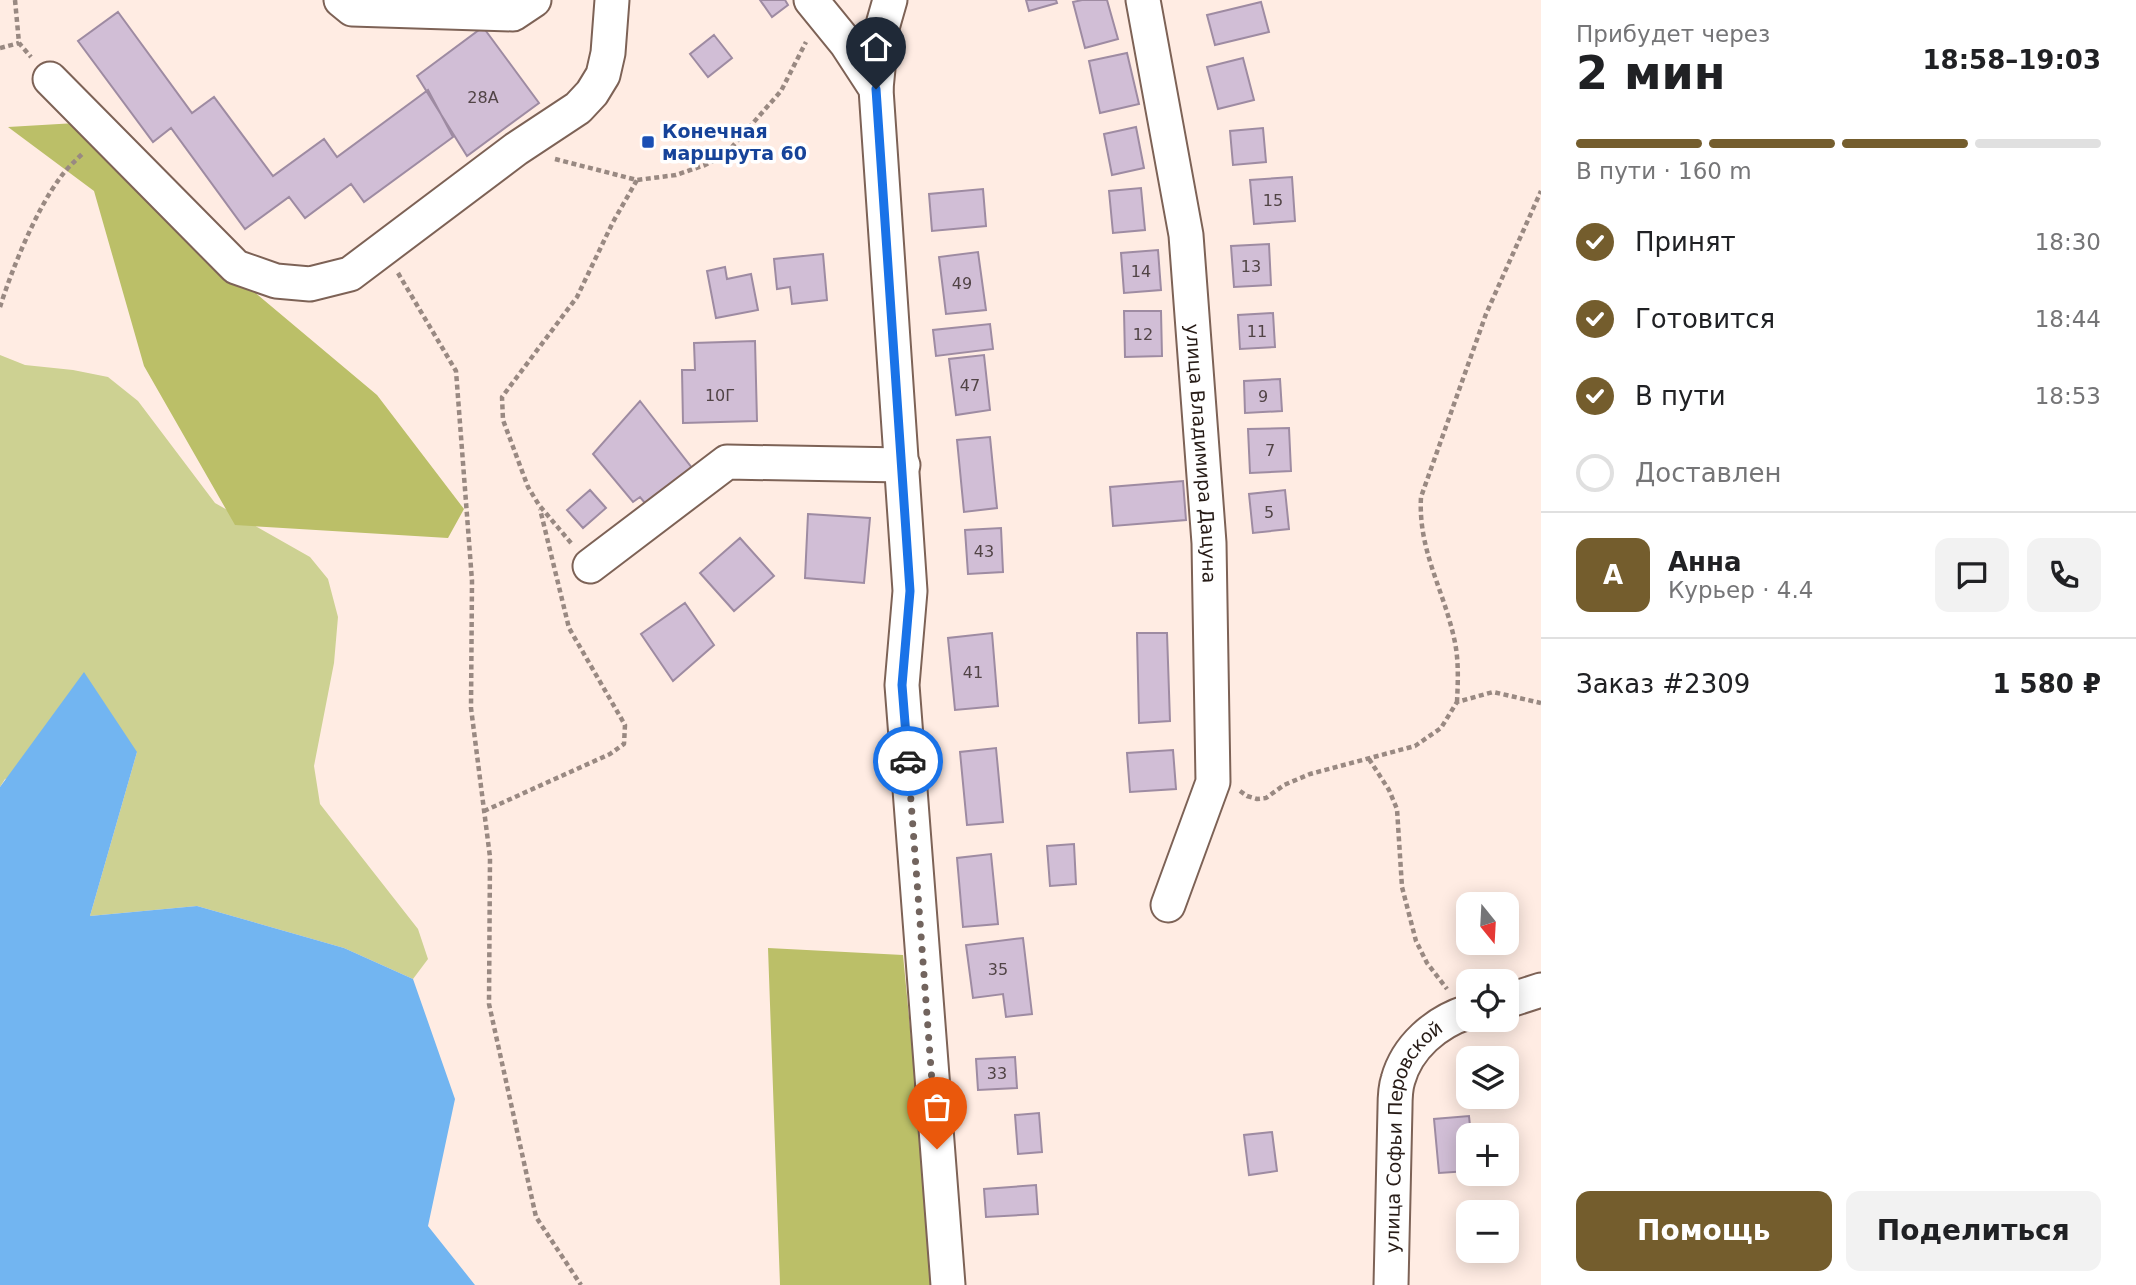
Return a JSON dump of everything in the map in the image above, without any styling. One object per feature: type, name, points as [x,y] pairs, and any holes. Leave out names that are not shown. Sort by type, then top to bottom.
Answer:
[{"type":"street","points":[[341,0],[352,9],[513,14],[534,0]]},
{"type":"street","points":[[50,79],[236,267],[276,281],[310,284],[350,274],[516,149],[578,107],[593,93],[603,75],[608,53],[612,0]]},
{"type":"street","points":[[890,0],[882,28],[876,89],[910,591],[902,685],[948,1285]]},
{"type":"street","name":"улица Владимира Дацуна","points":[[1143,0],[1186,235],[1209,543],[1213,782],[1168,905]]},
{"type":"street","points":[[816,6],[846,43],[876,89]]},
{"type":"street","points":[[590,566],[727,461],[903,465]]},
{"type":"street","points":[[1519,997],[1541,990]]},
{"type":"street","name":"улица Софьи Перовской","points":[[1391,1285],[1397,1081],[1409,1055],[1432,1030],[1456,1018]]},
{"type":"path","points":[[15,0],[19,43],[50,79]]},
{"type":"path","points":[[516,149],[637,180],[676,175],[705,165],[725,155],[781,91],[816,6]]},
{"type":"path","points":[[0,48],[19,43]]},
{"type":"path","points":[[0,307],[12,270],[47,199],[60,178],[101,132]]},
{"type":"path","points":[[590,566],[539,505],[528,486],[503,420],[502,397],[578,297],[613,222],[637,180]]},
{"type":"path","points":[[1213,782],[1236,787],[1247,796],[1266,798],[1284,785],[1310,774],[1415,746],[1441,728],[1457,702],[1459,676],[1454,638],[1422,532],[1421,497],[1486,314],[1541,191]]},
{"type":"path","points":[[383,248],[456,371],[472,581],[471,708],[490,857],[489,1004],[536,1217],[581,1285]]},
{"type":"path","points":[[484,811],[610,754],[624,744],[625,725],[569,628],[539,505]]},
{"type":"path","points":[[1457,702],[1493,692],[1541,703]]},
{"type":"path","points":[[1368,759],[1389,790],[1397,808],[1402,887],[1416,941],[1427,963],[1446,985],[1456,1002]]},
{"type":"green space","points":[[76,123],[152,206],[377,395],[464,509],[448,538],[235,525],[144,366],[94,191],[8,127]]},
{"type":"green space","points":[[0,355],[25,365],[108,377],[138,401],[215,503],[310,557],[328,579],[338,617],[334,663],[314,766],[320,804],[418,929],[428,959],[413,979],[344,948],[197,906],[90,916],[137,752],[5,779],[0,787]]},
{"type":"green space","points":[[768,948],[903,955],[935,1285],[780,1285]]},
{"type":"water","points":[[84,672],[137,752],[90,916],[197,906],[344,948],[413,979],[455,1099],[428,1226],[475,1285],[0,1285],[0,787]]},
{"type":"building","points":[[760,0],[785,0],[788,5],[772,17]]},
{"type":"building","points":[[1026,0],[1056,0],[1057,3],[1029,11]]},
{"type":"building","points":[[1107,0],[1118,39],[1085,48],[1073,2]]},
{"type":"building","points":[[1261,2],[1269,32],[1215,45],[1207,15]]},
{"type":"building","points":[[118,12],[192,113],[214,97],[273,176],[324,139],[337,157],[428,90],[453,137],[364,202],[351,184],[305,218],[289,197],[245,229],[171,128],[153,142],[78,41]]},
{"type":"building","points":[[483,27],[539,103],[467,156],[417,76]]},
{"type":"building","points":[[714,35],[732,58],[708,77],[690,54]]},
{"type":"building","points":[[1127,53],[1139,104],[1100,113],[1089,61]]},
{"type":"building","points":[[1243,58],[1254,100],[1218,109],[1207,67]]},
{"type":"building","points":[[1136,127],[1144,168],[1112,175],[1104,134]]},
{"type":"building","points":[[1263,128],[1266,162],[1233,165],[1230,131]]},
{"type":"building","points":[[1292,177],[1295,221],[1254,224],[1250,180]]},
{"type":"building","points":[[1141,188],[1145,230],[1113,233],[1109,191]]},
{"type":"building","points":[[983,189],[986,226],[932,231],[929,194]]},
{"type":"building","points":[[1269,244],[1271,285],[1234,287],[1231,246]]},
{"type":"building","points":[[1158,250],[1161,290],[1124,293],[1121,253]]},
{"type":"building","points":[[978,252],[986,310],[946,314],[939,257]]},
{"type":"building","points":[[823,254],[827,300],[792,304],[790,287],[777,289],[774,259]]},
{"type":"building","points":[[725,267],[727,279],[751,274],[758,310],[716,318],[707,271]]},
{"type":"building","points":[[1124,311],[1161,311],[1162,356],[1125,357]]},
{"type":"building","points":[[1273,313],[1275,347],[1240,349],[1238,315]]},
{"type":"building","points":[[990,324],[993,349],[936,356],[933,330]]},
{"type":"building","points":[[755,341],[757,421],[683,423],[682,370],[695,370],[694,343]]},
{"type":"building","points":[[984,355],[990,410],[956,415],[949,359]]},
{"type":"building","points":[[1280,379],[1282,411],[1245,413],[1244,381]]},
{"type":"building","points":[[640,401],[692,468],[650,509],[640,497],[633,502],[593,454]]},
{"type":"building","points":[[1289,428],[1291,471],[1250,473],[1248,429]]},
{"type":"building","points":[[990,437],[997,508],[964,512],[957,440]]},
{"type":"building","points":[[1183,481],[1186,520],[1113,526],[1110,487]]},
{"type":"building","points":[[590,490],[606,508],[583,528],[567,510]]},
{"type":"building","points":[[1285,490],[1289,529],[1253,533],[1249,494]]},
{"type":"building","points":[[808,514],[870,518],[864,583],[805,578]]},
{"type":"building","points":[[1001,528],[1003,572],[968,574],[965,530]]},
{"type":"building","points":[[740,538],[774,576],[734,611],[700,573]]},
{"type":"building","points":[[685,603],[714,645],[673,681],[641,634]]},
{"type":"building","points":[[992,633],[998,706],[955,710],[948,638]]},
{"type":"building","points":[[1137,633],[1167,633],[1170,721],[1139,723]]},
{"type":"building","points":[[996,748],[1003,822],[967,825],[960,752]]},
{"type":"building","points":[[1173,750],[1176,789],[1130,792],[1127,753]]},
{"type":"building","points":[[1074,844],[1076,884],[1050,886],[1047,846]]},
{"type":"building","points":[[991,854],[998,924],[963,927],[957,858]]},
{"type":"building","points":[[1023,938],[1032,1014],[1006,1017],[1003,994],[973,998],[966,945]]},
{"type":"building","points":[[1015,1057],[1017,1088],[978,1090],[976,1059]]},
{"type":"building","points":[[1039,1113],[1042,1152],[1018,1154],[1015,1115]]},
{"type":"building","points":[[1469,1116],[1470,1123],[1456,1123],[1456,1172],[1439,1173],[1434,1119]]},
{"type":"building","points":[[1272,1132],[1277,1171],[1249,1175],[1244,1135]]},
{"type":"building","points":[[1036,1185],[1038,1214],[986,1217],[984,1189]]},
{"type":"way so far","points":[[908,761],[937,1149]]},
{"type":"place","name":"Конечная маршрута 60","points":[[648,142]]},
{"type":"route","points":[[876,89],[910,591],[902,685],[908,761]]}]
